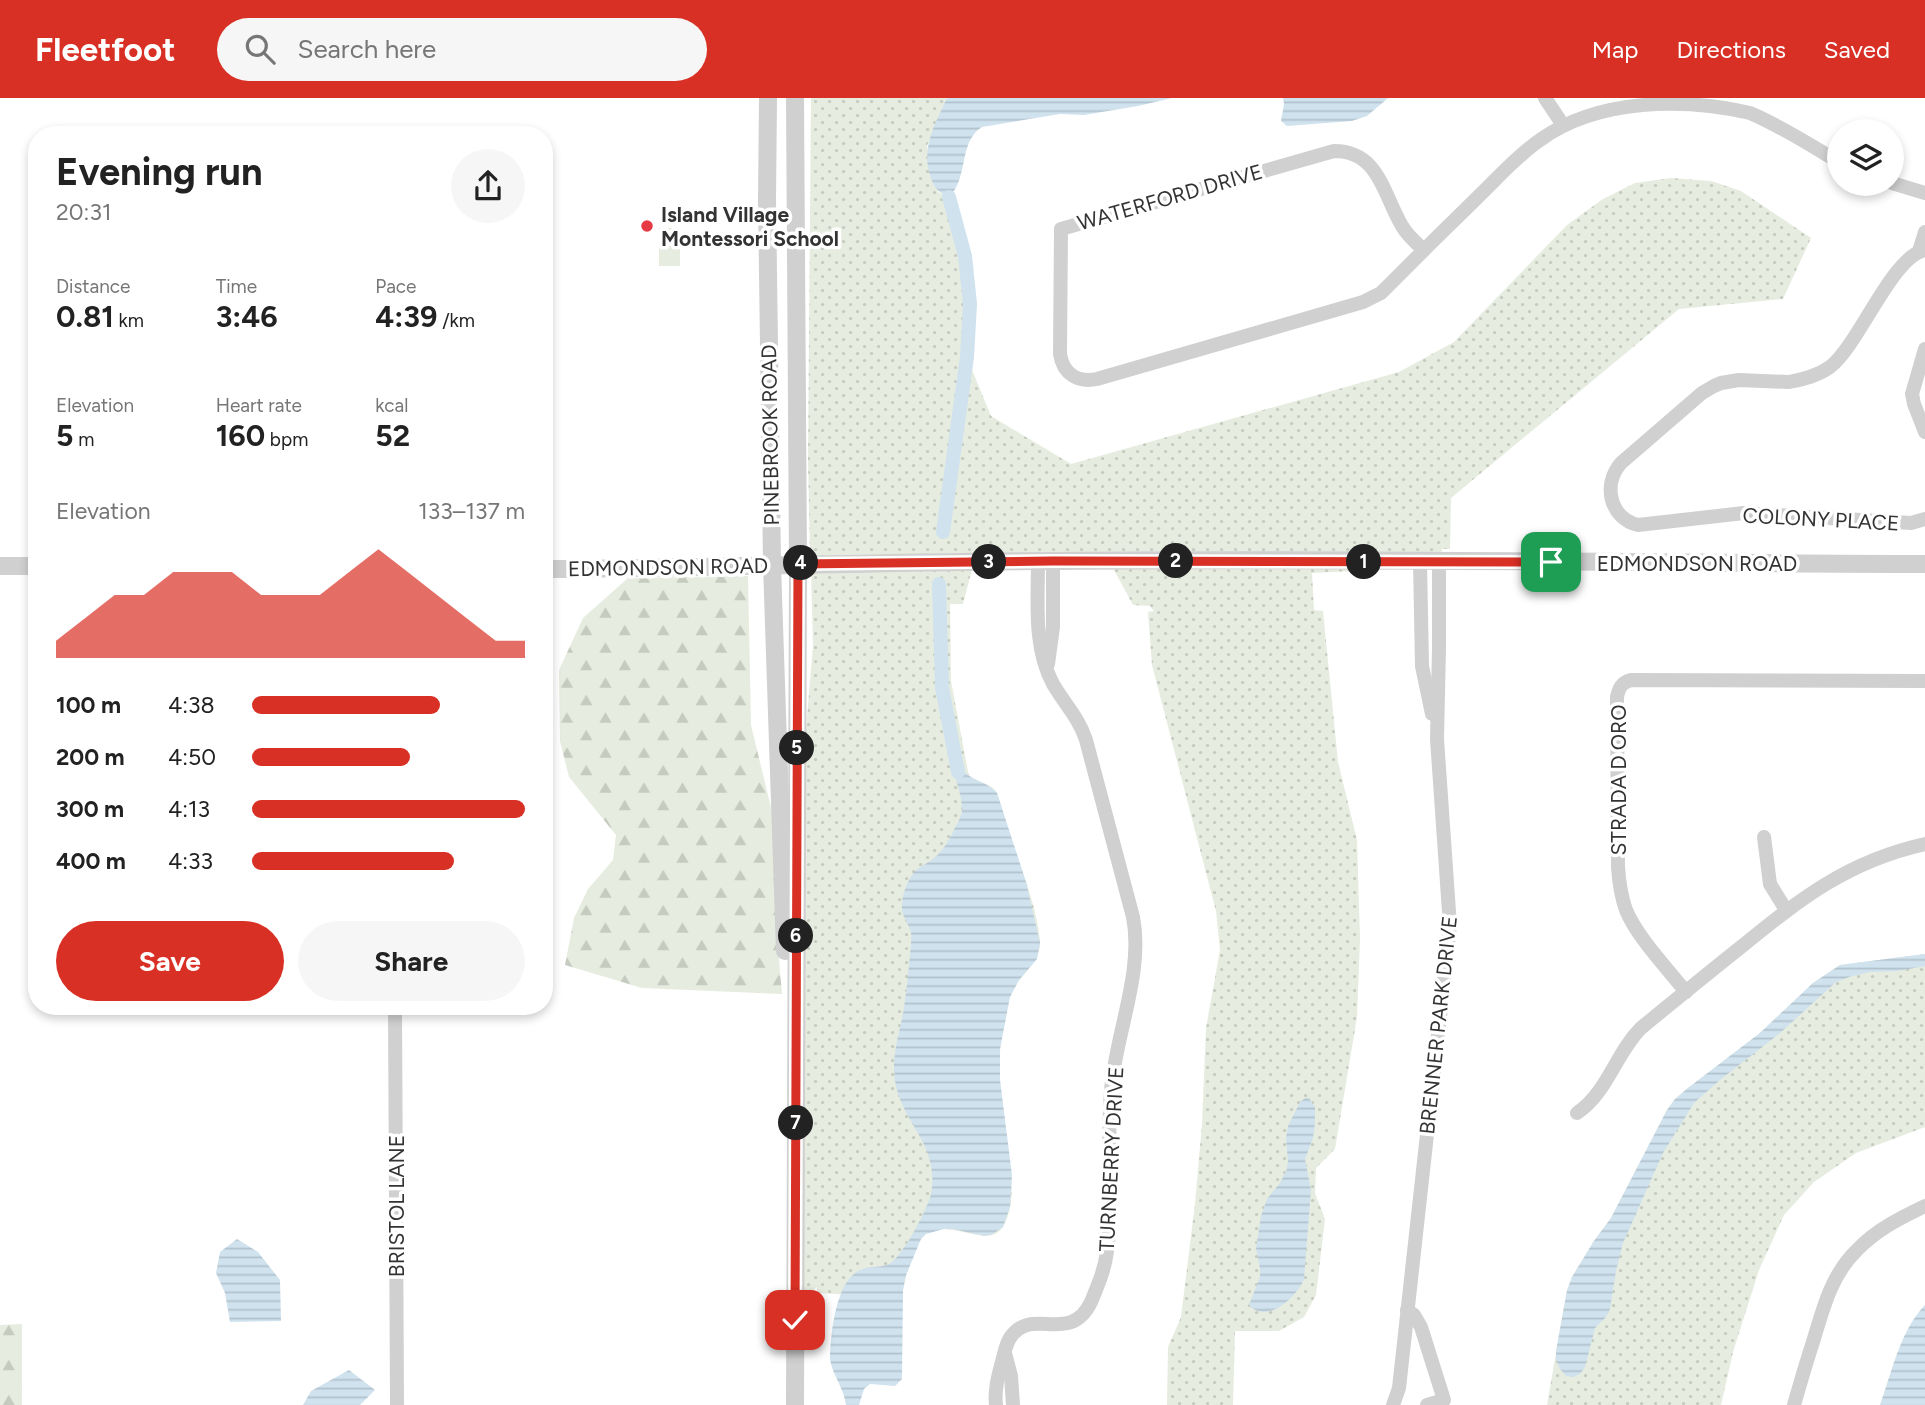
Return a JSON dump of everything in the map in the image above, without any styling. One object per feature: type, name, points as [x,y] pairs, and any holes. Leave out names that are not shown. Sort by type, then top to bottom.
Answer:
[{"type":"street","name":"PINEBROOK ROAD","points":[[768,98],[772,565],[785,947],[796,1066]]},
{"type":"street","name":"PINEBROOK ROAD","points":[[795,98],[798,564],[795,1405]]},
{"type":"street","points":[[1545,98],[1563,125]]},
{"type":"street","name":"WATERFORD DRIVE","points":[[1424,250],[1404,230],[1371,166],[1363,158],[1342,151],[1325,152],[1061,229],[1061,361],[1074,377],[1092,380],[1363,302],[1381,293],[1519,156],[1563,125],[1602,111],[1638,102],[1675,100],[1711,103],[1749,113],[1827,155]]},
{"type":"street","points":[[1904,187],[1925,193]]},
{"type":"street","name":"COLONY PLACE","points":[[1925,232],[1922,251],[1909,259],[1890,281],[1846,350],[1831,366],[1816,375],[1798,380],[1730,381],[1707,389],[1621,463],[1614,473],[1610,488],[1611,499],[1618,513],[1630,523],[1638,525],[1744,513],[1911,523],[1925,519]]},
{"type":"street","points":[[1925,349],[1912,394],[1925,432]]},
{"type":"street","name":"EDMONDSON ROAD","points":[[553,569],[1045,561],[1925,564]]},
{"type":"street","name":"TURNBERRY DRIVE","points":[[996,1405],[996,1391],[1010,1337],[1022,1327],[1070,1323],[1079,1318],[1089,1306],[1102,1272],[1109,1240],[1111,1090],[1136,953],[1133,917],[1086,740],[1079,721],[1053,684],[1038,634],[1045,561]]},
{"type":"street","name":"BRENNER PARK DRIVE","points":[[1393,1405],[1399,1388],[1450,926],[1437,739],[1422,666],[1429,562]]},
{"type":"street","points":[[0,566],[28,566]]},
{"type":"street","name":"STRADA D ORO","points":[[1686,992],[1635,927],[1620,889],[1617,697],[1621,681],[1925,681]]},
{"type":"street","points":[[1764,837],[1769,880],[1786,910]]},
{"type":"street","points":[[1577,1113],[1594,1098],[1633,1036],[1786,910],[1816,889],[1856,867],[1925,844]]},
{"type":"street","name":"BRISTOL LANE","points":[[396,1015],[397,1405]]},
{"type":"street","points":[[1794,1405],[1825,1300],[1838,1274],[1856,1250],[1878,1232],[1925,1206]]},
{"type":"street","points":[[1407,1310],[1421,1326],[1444,1400],[1427,1405]]},
{"type":"street","points":[[1005,1352],[1011,1376],[1013,1405]]},
{"type":"green space","points":[[811,98],[947,98],[927,146],[938,192],[949,197],[965,256],[970,304],[967,358],[991,416],[1071,464],[1399,372],[1454,342],[1567,225],[1603,199],[1635,183],[1671,178],[1711,181],[1741,191],[1811,238],[1783,299],[1679,309],[1451,498],[1450,549],[1442,549],[1441,554],[810,556],[808,461]]},
{"type":"green space","points":[[659,228],[680,228],[680,266],[659,266]]},
{"type":"green space","points":[[1113,568],[1395,569],[1312,573],[1314,610],[1323,611],[1338,762],[1357,840],[1360,939],[1357,1017],[1335,1149],[1316,1168],[1315,1193],[1325,1219],[1316,1295],[1304,1317],[1279,1331],[1235,1331],[1233,1405],[1167,1405],[1168,1347],[1181,1317],[1202,1124],[1206,1028],[1220,950],[1216,911],[1152,665],[1148,612],[1154,611],[1150,606],[1133,605]]},
{"type":"green space","points":[[972,569],[963,604],[950,604],[951,681],[969,777],[992,787],[997,793],[1033,904],[1040,941],[1034,961],[1010,997],[1001,1037],[1000,1086],[1011,1174],[1008,1215],[997,1233],[988,1236],[941,1229],[930,1231],[921,1238],[907,1273],[902,1298],[817,1293],[817,1287],[812,1291],[811,1306],[802,1307],[804,754],[813,645],[811,571]]},
{"type":"green space","points":[[748,576],[751,725],[773,816],[782,994],[642,988],[565,965],[574,918],[588,889],[613,860],[616,835],[569,777],[560,741],[559,670],[583,618],[628,578]]},
{"type":"green space","points":[[1925,954],[1925,1127],[1856,1153],[1814,1182],[1784,1215],[1759,1270],[1733,1352],[1721,1405],[1547,1405],[1564,1307],[1572,1277],[1611,1218],[1675,1099],[1760,1033],[1813,983],[1840,965]]},
{"type":"green space","points":[[22,1324],[22,1405],[0,1405],[0,1325]]},
{"type":"water","points":[[947,98],[1172,98],[1084,115],[1060,114],[982,127],[970,142],[959,180],[949,197],[934,185],[927,157],[930,137]]},
{"type":"water","points":[[1283,98],[1388,98],[1367,116],[1352,121],[1287,126],[1281,121]]},
{"type":"water","points":[[963,771],[997,793],[1026,882],[1040,943],[1037,959],[1019,980],[1010,997],[1000,1049],[1000,1080],[1012,1175],[1010,1207],[1003,1227],[991,1235],[944,1229],[926,1234],[921,1239],[906,1275],[903,1290],[902,1379],[895,1386],[870,1384],[864,1389],[859,1405],[846,1405],[830,1361],[833,1326],[840,1295],[853,1274],[893,1261],[919,1222],[931,1194],[930,1161],[899,1096],[894,1071],[911,944],[911,931],[903,914],[902,904],[913,873],[940,852],[960,819],[962,804],[954,772]]},
{"type":"water","points":[[1925,954],[1925,966],[1871,972],[1836,982],[1780,1033],[1694,1103],[1663,1153],[1623,1243],[1610,1309],[1595,1328],[1585,1367],[1580,1374],[1566,1376],[1556,1359],[1556,1351],[1567,1290],[1572,1277],[1611,1218],[1675,1099],[1760,1033],[1813,983],[1840,965]]},
{"type":"water","points":[[1309,1098],[1315,1107],[1315,1123],[1305,1159],[1311,1190],[1304,1279],[1295,1293],[1281,1306],[1264,1312],[1249,1305],[1260,1277],[1256,1248],[1261,1216],[1267,1199],[1287,1169],[1288,1126],[1300,1102]]},
{"type":"water","points":[[237,1239],[258,1252],[280,1280],[281,1321],[230,1322],[225,1293],[216,1273],[220,1252]]},
{"type":"water","points":[[1925,1305],[1925,1405],[1880,1405],[1903,1339],[1916,1315]]},
{"type":"water","points":[[349,1370],[375,1390],[360,1405],[303,1405],[311,1391]]},
{"type":"waterway","points":[[943,532],[967,357],[970,304],[965,256],[949,197]]},
{"type":"waterway","points":[[939,584],[942,687],[958,772]]},
{"type":"place","name":"Island Village Montessori School","points":[[647,226]]},
{"type":"route","points":[[795,1320],[798,564],[1053,561],[1551,562]]}]
